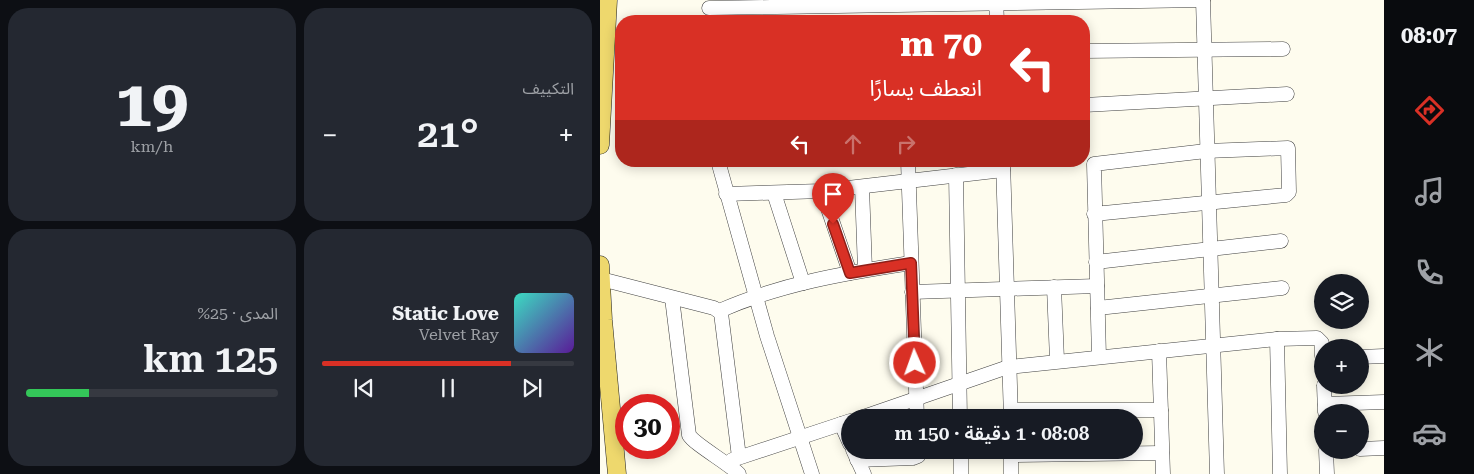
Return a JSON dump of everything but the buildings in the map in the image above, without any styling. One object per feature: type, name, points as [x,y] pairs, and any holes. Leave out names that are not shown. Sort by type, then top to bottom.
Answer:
[{"type":"main road","points":[[600,145],[608,0]]},
{"type":"main road","points":[[600,265],[604,370],[617,474]]},
{"type":"street","points":[[709,10],[996,1],[1204,0],[1206,151],[1217,474]]},
{"type":"street","points":[[996,1],[997,15]]},
{"type":"street","points":[[1090,52],[1206,52],[1283,49]]},
{"type":"street","points":[[1090,105],[1288,94]]},
{"type":"street","points":[[1094,214],[1288,194],[1289,151],[1286,147],[1206,151],[1094,164],[1094,214],[1099,357]]},
{"type":"street","points":[[719,167],[799,438],[812,474]]},
{"type":"street","points":[[908,167],[917,409]]},
{"type":"street","points":[[726,194],[822,191],[862,187],[956,175],[994,167]]},
{"type":"street","points":[[1003,167],[1011,409]]},
{"type":"street","points":[[956,175],[960,409]]},
{"type":"street","points":[[862,187],[865,270]]},
{"type":"street","points":[[822,191],[850,273]]},
{"type":"street","points":[[774,193],[803,283]]},
{"type":"street","points":[[1096,262],[1281,241]]},
{"type":"street","points":[[601,279],[718,311],[756,295],[803,283],[911,263]]},
{"type":"street","points":[[912,292],[1097,286]]},
{"type":"street","points":[[1054,287],[1057,360]]},
{"type":"street","points":[[1098,308],[1282,288]]},
{"type":"street","points":[[672,298],[689,435],[697,443],[733,459],[841,424]]},
{"type":"street","points":[[718,311],[724,321],[733,459],[739,474]]},
{"type":"street","points":[[887,409],[1008,366],[1277,339],[1319,339]]},
{"type":"street","points":[[1277,339],[1280,474]]},
{"type":"street","points":[[1160,351],[1163,474]]},
{"type":"street","points":[[1369,357],[1384,356]]},
{"type":"street","points":[[1364,404],[1384,402]]},
{"type":"street","points":[[1143,410],[1161,410]]},
{"type":"street","points":[[1369,449],[1384,448]]},
{"type":"street","points":[[1143,453],[1162,453]]},
{"type":"street","points":[[857,459],[864,474]]},
{"type":"street","points":[[961,459],[961,474]]},
{"type":"street","points":[[1011,459],[1012,474]]},
{"type":"street","points":[[1326,459],[1327,474]]},
{"type":"route","points":[[833,224],[850,273],[911,263],[915,363]]}]
